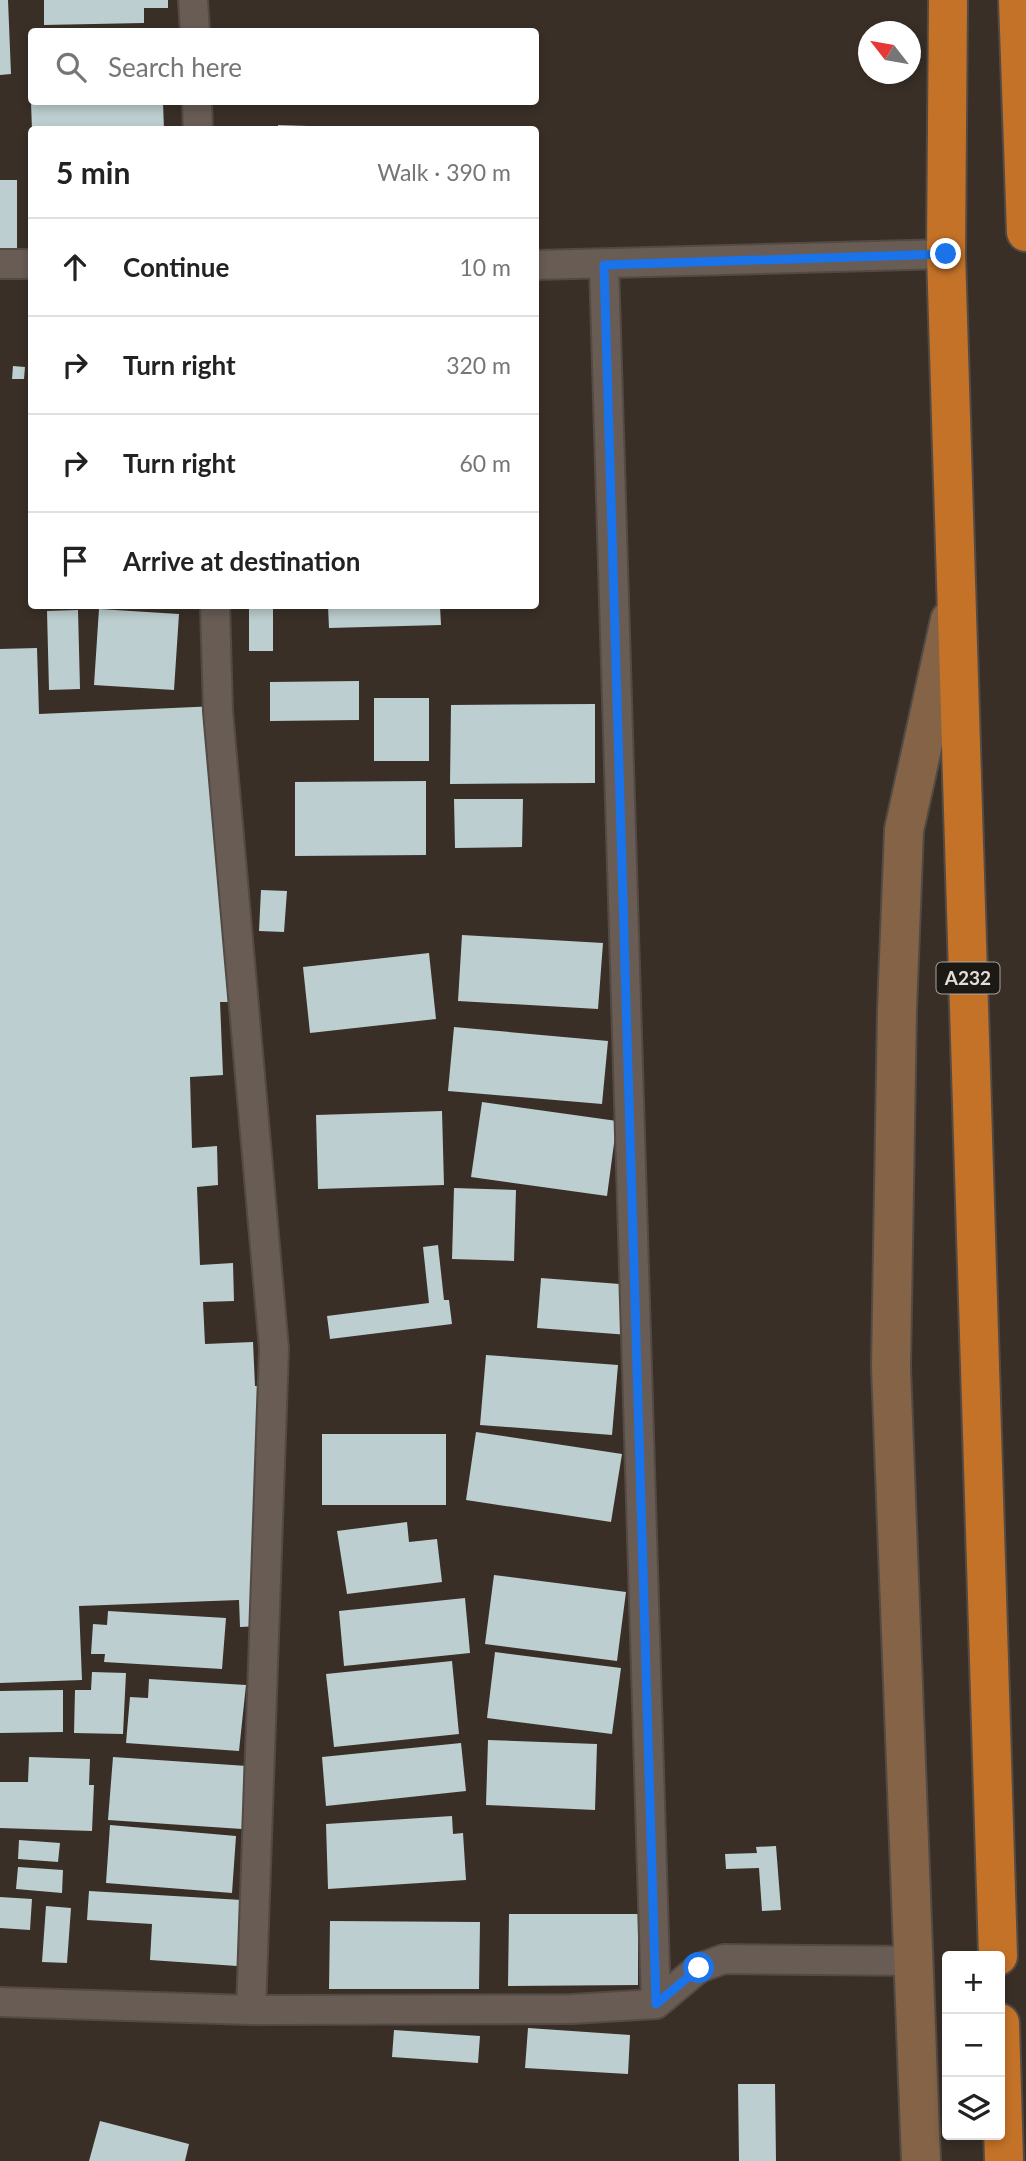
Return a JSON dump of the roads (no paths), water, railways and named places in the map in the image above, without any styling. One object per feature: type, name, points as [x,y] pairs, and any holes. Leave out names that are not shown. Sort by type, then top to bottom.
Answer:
[{"type":"highway","name":"A232","points":[[948,0],[946,254],[998,1951]]},
{"type":"highway","points":[[1018,0],[1026,232]]},
{"type":"highway","points":[[1002,2077],[1004,2161]]},
{"type":"main road","points":[[921,2161],[916,1961],[891,1367],[897,1009],[904,830],[956,594]]},
{"type":"street","points":[[193,0],[195,28]]},
{"type":"street","points":[[197,105],[198,126]]},
{"type":"street","points":[[539,265],[946,254]]},
{"type":"street","points":[[0,264],[28,264]]},
{"type":"street","points":[[604,265],[656,2004]]},
{"type":"street","points":[[215,609],[218,711],[274,1349],[251,2010]]},
{"type":"street","points":[[0,2002],[251,2010],[572,2009],[656,2004],[699,1968],[724,1959],[916,1961]]}]
